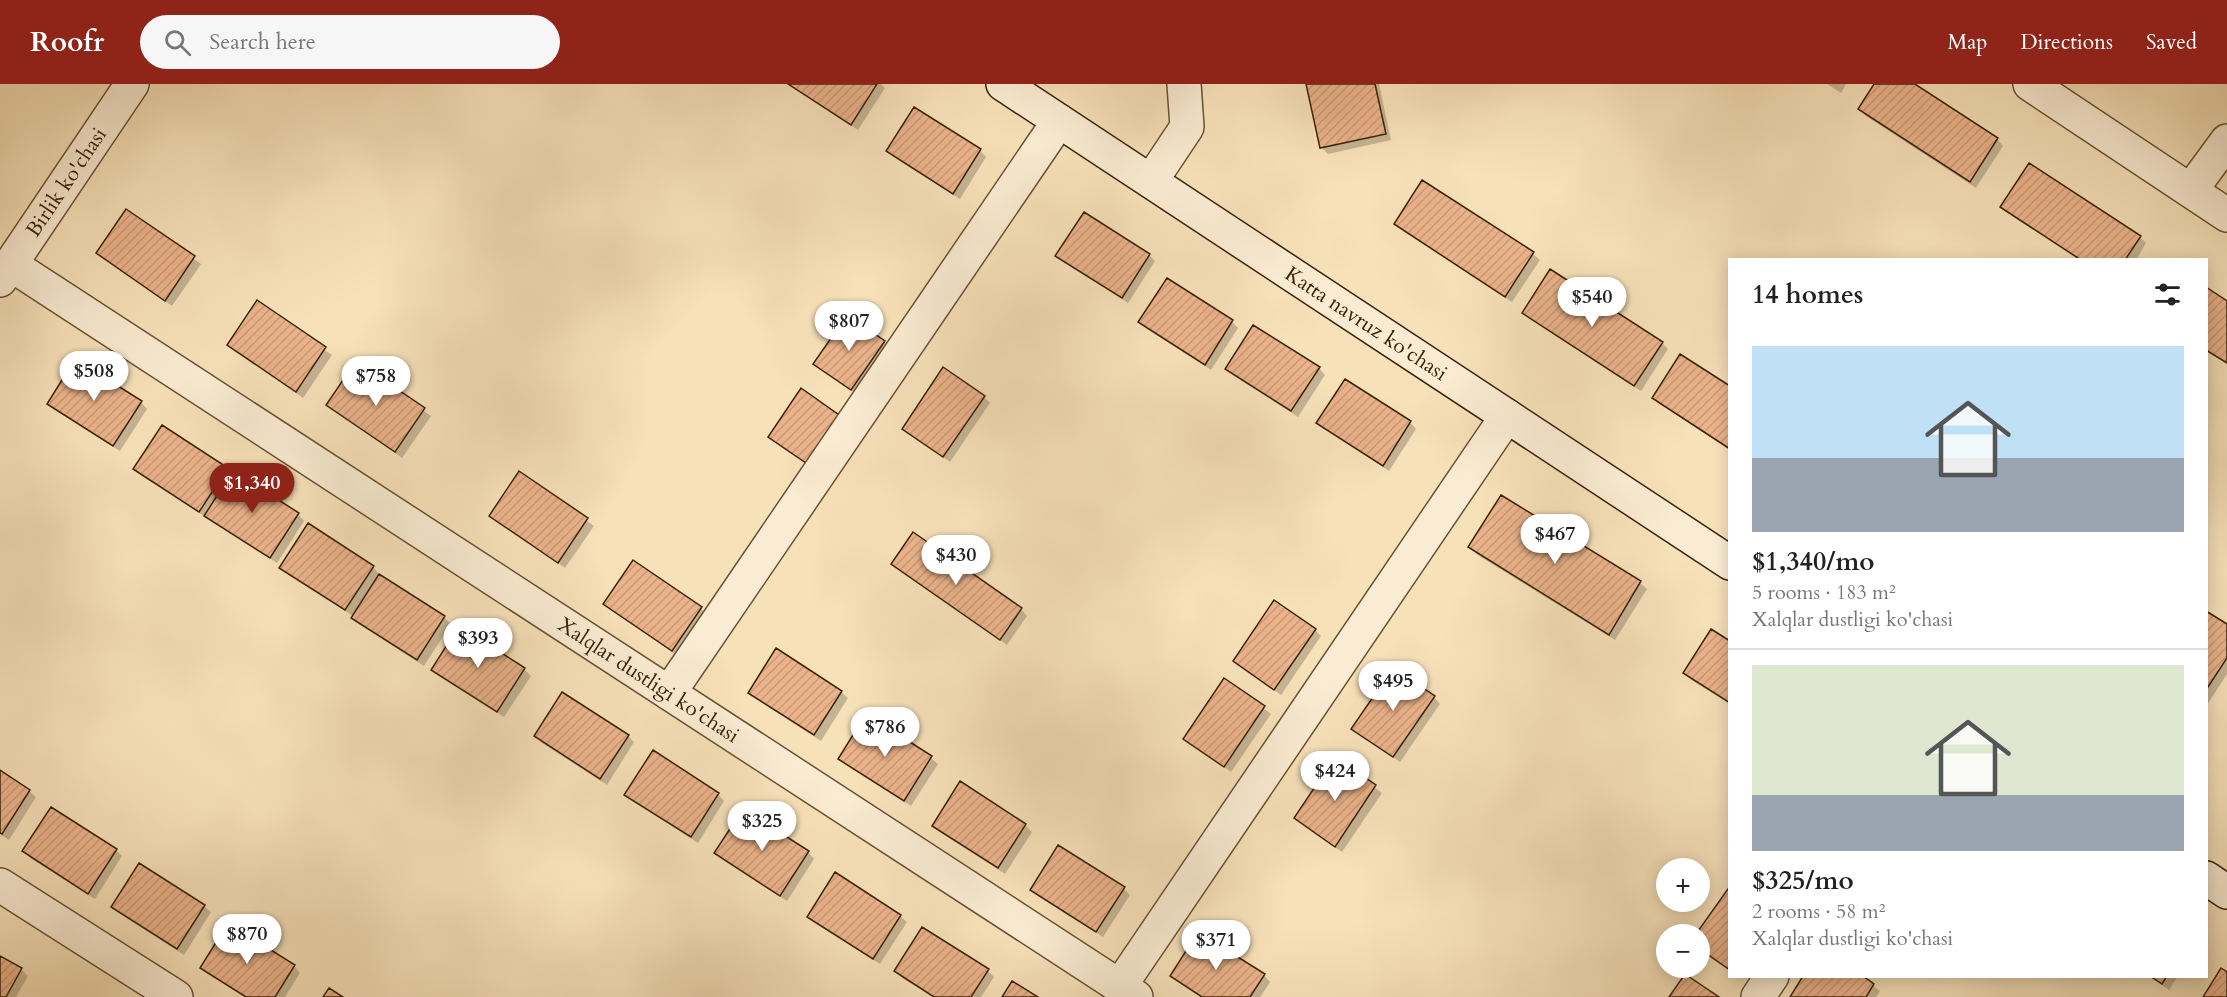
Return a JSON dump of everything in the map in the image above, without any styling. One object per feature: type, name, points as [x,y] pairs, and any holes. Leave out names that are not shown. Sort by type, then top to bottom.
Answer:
[{"type":"street","name":"Birlik ko'chasi","points":[[5,272],[132,84]]},
{"type":"street","name":"Katta navruz ko'chasi","points":[[1003,84],[1728,562]]},
{"type":"street","points":[[1151,181],[1187,127],[1184,84]]},
{"type":"street","points":[[2030,84],[2227,215]]},
{"type":"street","points":[[669,693],[1059,121]]},
{"type":"street","points":[[2191,190],[2227,141]]},
{"type":"street","name":"Xalqlar dustligi ko'chasi","points":[[5,272],[669,693],[1128,992]]},
{"type":"street","points":[[1128,992],[1507,416]]},
{"type":"street","points":[[2208,879],[2227,892]]},
{"type":"street","points":[[0,885],[176,997]]},
{"type":"street","points":[[1758,997],[1771,978]]},
{"type":"building","points":[[788,84],[877,84],[851,125]]},
{"type":"building","points":[[1306,84],[1375,84],[1386,134],[1320,148]]},
{"type":"building","points":[[1874,84],[1915,84],[1998,138],[1970,182],[1858,109]]},
{"type":"building","points":[[914,107],[981,149],[953,194],[886,151]]},
{"type":"building","points":[[2029,163],[2141,236],[2126,258],[2078,258],[2000,207]]},
{"type":"building","points":[[1422,180],[1534,252],[1505,297],[1394,224]]},
{"type":"building","points":[[126,209],[195,256],[165,301],[96,253]]},
{"type":"building","points":[[1084,212],[1150,254],[1122,298],[1055,256]]},
{"type":"building","points":[[1550,269],[1663,342],[1634,386],[1522,313]]},
{"type":"building","points":[[1167,278],[1233,320],[1205,365],[1138,322]]},
{"type":"building","points":[[2208,288],[2227,301],[2227,363],[2208,351]]},
{"type":"building","points":[[257,300],[326,347],[296,392],[227,345]]},
{"type":"building","points":[[847,315],[885,341],[851,390],[813,364]]},
{"type":"building","points":[[1253,325],[1320,367],[1291,411],[1225,369]]},
{"type":"building","points":[[1680,354],[1728,385],[1728,448],[1652,398]]},
{"type":"building","points":[[75,359],[142,401],[113,446],[47,404]]},
{"type":"building","points":[[356,361],[425,408],[395,452],[326,405]]},
{"type":"building","points":[[943,367],[985,396],[943,457],[902,429]]},
{"type":"building","points":[[1345,379],[1411,421],[1383,466],[1316,423]]},
{"type":"building","points":[[801,388],[839,415],[806,463],[768,437]]},
{"type":"building","points":[[162,425],[228,468],[199,512],[133,469]]},
{"type":"building","points":[[233,471],[299,513],[270,558],[204,516]]},
{"type":"building","points":[[519,471],[588,518],[558,563],[489,516]]},
{"type":"building","points":[[1501,495],[1641,581],[1609,635],[1468,547]]},
{"type":"building","points":[[308,523],[374,566],[345,610],[279,568]]},
{"type":"building","points":[[913,532],[1022,608],[1000,640],[891,564]]},
{"type":"building","points":[[633,560],[702,607],[672,651],[603,604]]},
{"type":"building","points":[[379,574],[445,616],[417,660],[351,618]]},
{"type":"building","points":[[1274,600],[1316,629],[1274,690],[1233,661]]},
{"type":"building","points":[[2208,612],[2227,624],[2227,658],[2208,687]]},
{"type":"building","points":[[459,626],[525,668],[497,712],[431,670]]},
{"type":"building","points":[[1711,629],[1728,640],[1728,702],[1683,673]]},
{"type":"building","points":[[776,648],[842,691],[814,735],[748,693]]},
{"type":"building","points":[[1393,668],[1435,696],[1393,757],[1351,729]]},
{"type":"building","points":[[1224,678],[1265,706],[1224,767],[1183,739]]},
{"type":"building","points":[[562,692],[629,735],[600,779],[534,736]]},
{"type":"building","points":[[866,714],[932,756],[904,801],[838,759]]},
{"type":"building","points":[[653,750],[719,793],[691,837],[624,795]]},
{"type":"building","points":[[1335,757],[1376,785],[1335,847],[1294,818]]},
{"type":"building","points":[[0,770],[30,790],[2,834],[0,833]]},
{"type":"building","points":[[960,781],[1026,824],[998,868],[932,826]]},
{"type":"building","points":[[51,807],[117,849],[88,894],[22,851]]},
{"type":"building","points":[[743,809],[809,851],[780,896],[714,853]]},
{"type":"building","points":[[1058,845],[1125,887],[1096,932],[1030,890]]},
{"type":"building","points":[[139,863],[205,905],[177,949],[111,907]]},
{"type":"building","points":[[835,872],[901,915],[873,959],[807,917]]},
{"type":"building","points":[[1728,889],[1728,969],[1710,956],[1710,924],[1703,924]]},
{"type":"building","points":[[228,923],[295,965],[275,997],[246,997],[200,968]]},
{"type":"building","points":[[922,927],[989,969],[971,997],[934,997],[894,971]]},
{"type":"building","points":[[1198,932],[1265,974],[1250,997],[1202,997],[1170,976]]},
{"type":"building","points":[[0,956],[22,968],[6,997],[0,997]]},
{"type":"building","points":[[2221,968],[2227,972],[2227,997],[2203,997]]},
{"type":"building","points":[[1682,978],[1691,978],[1719,997],[1669,997]]},
{"type":"building","points":[[1802,978],[1866,978],[1874,984],[1866,997],[1790,997]]},
{"type":"building","points":[[2153,978],[2166,978],[2162,984]]},
{"type":"building","points":[[1012,981],[1038,997],[1002,997]]},
{"type":"building","points":[[329,988],[343,997],[323,997]]}]
